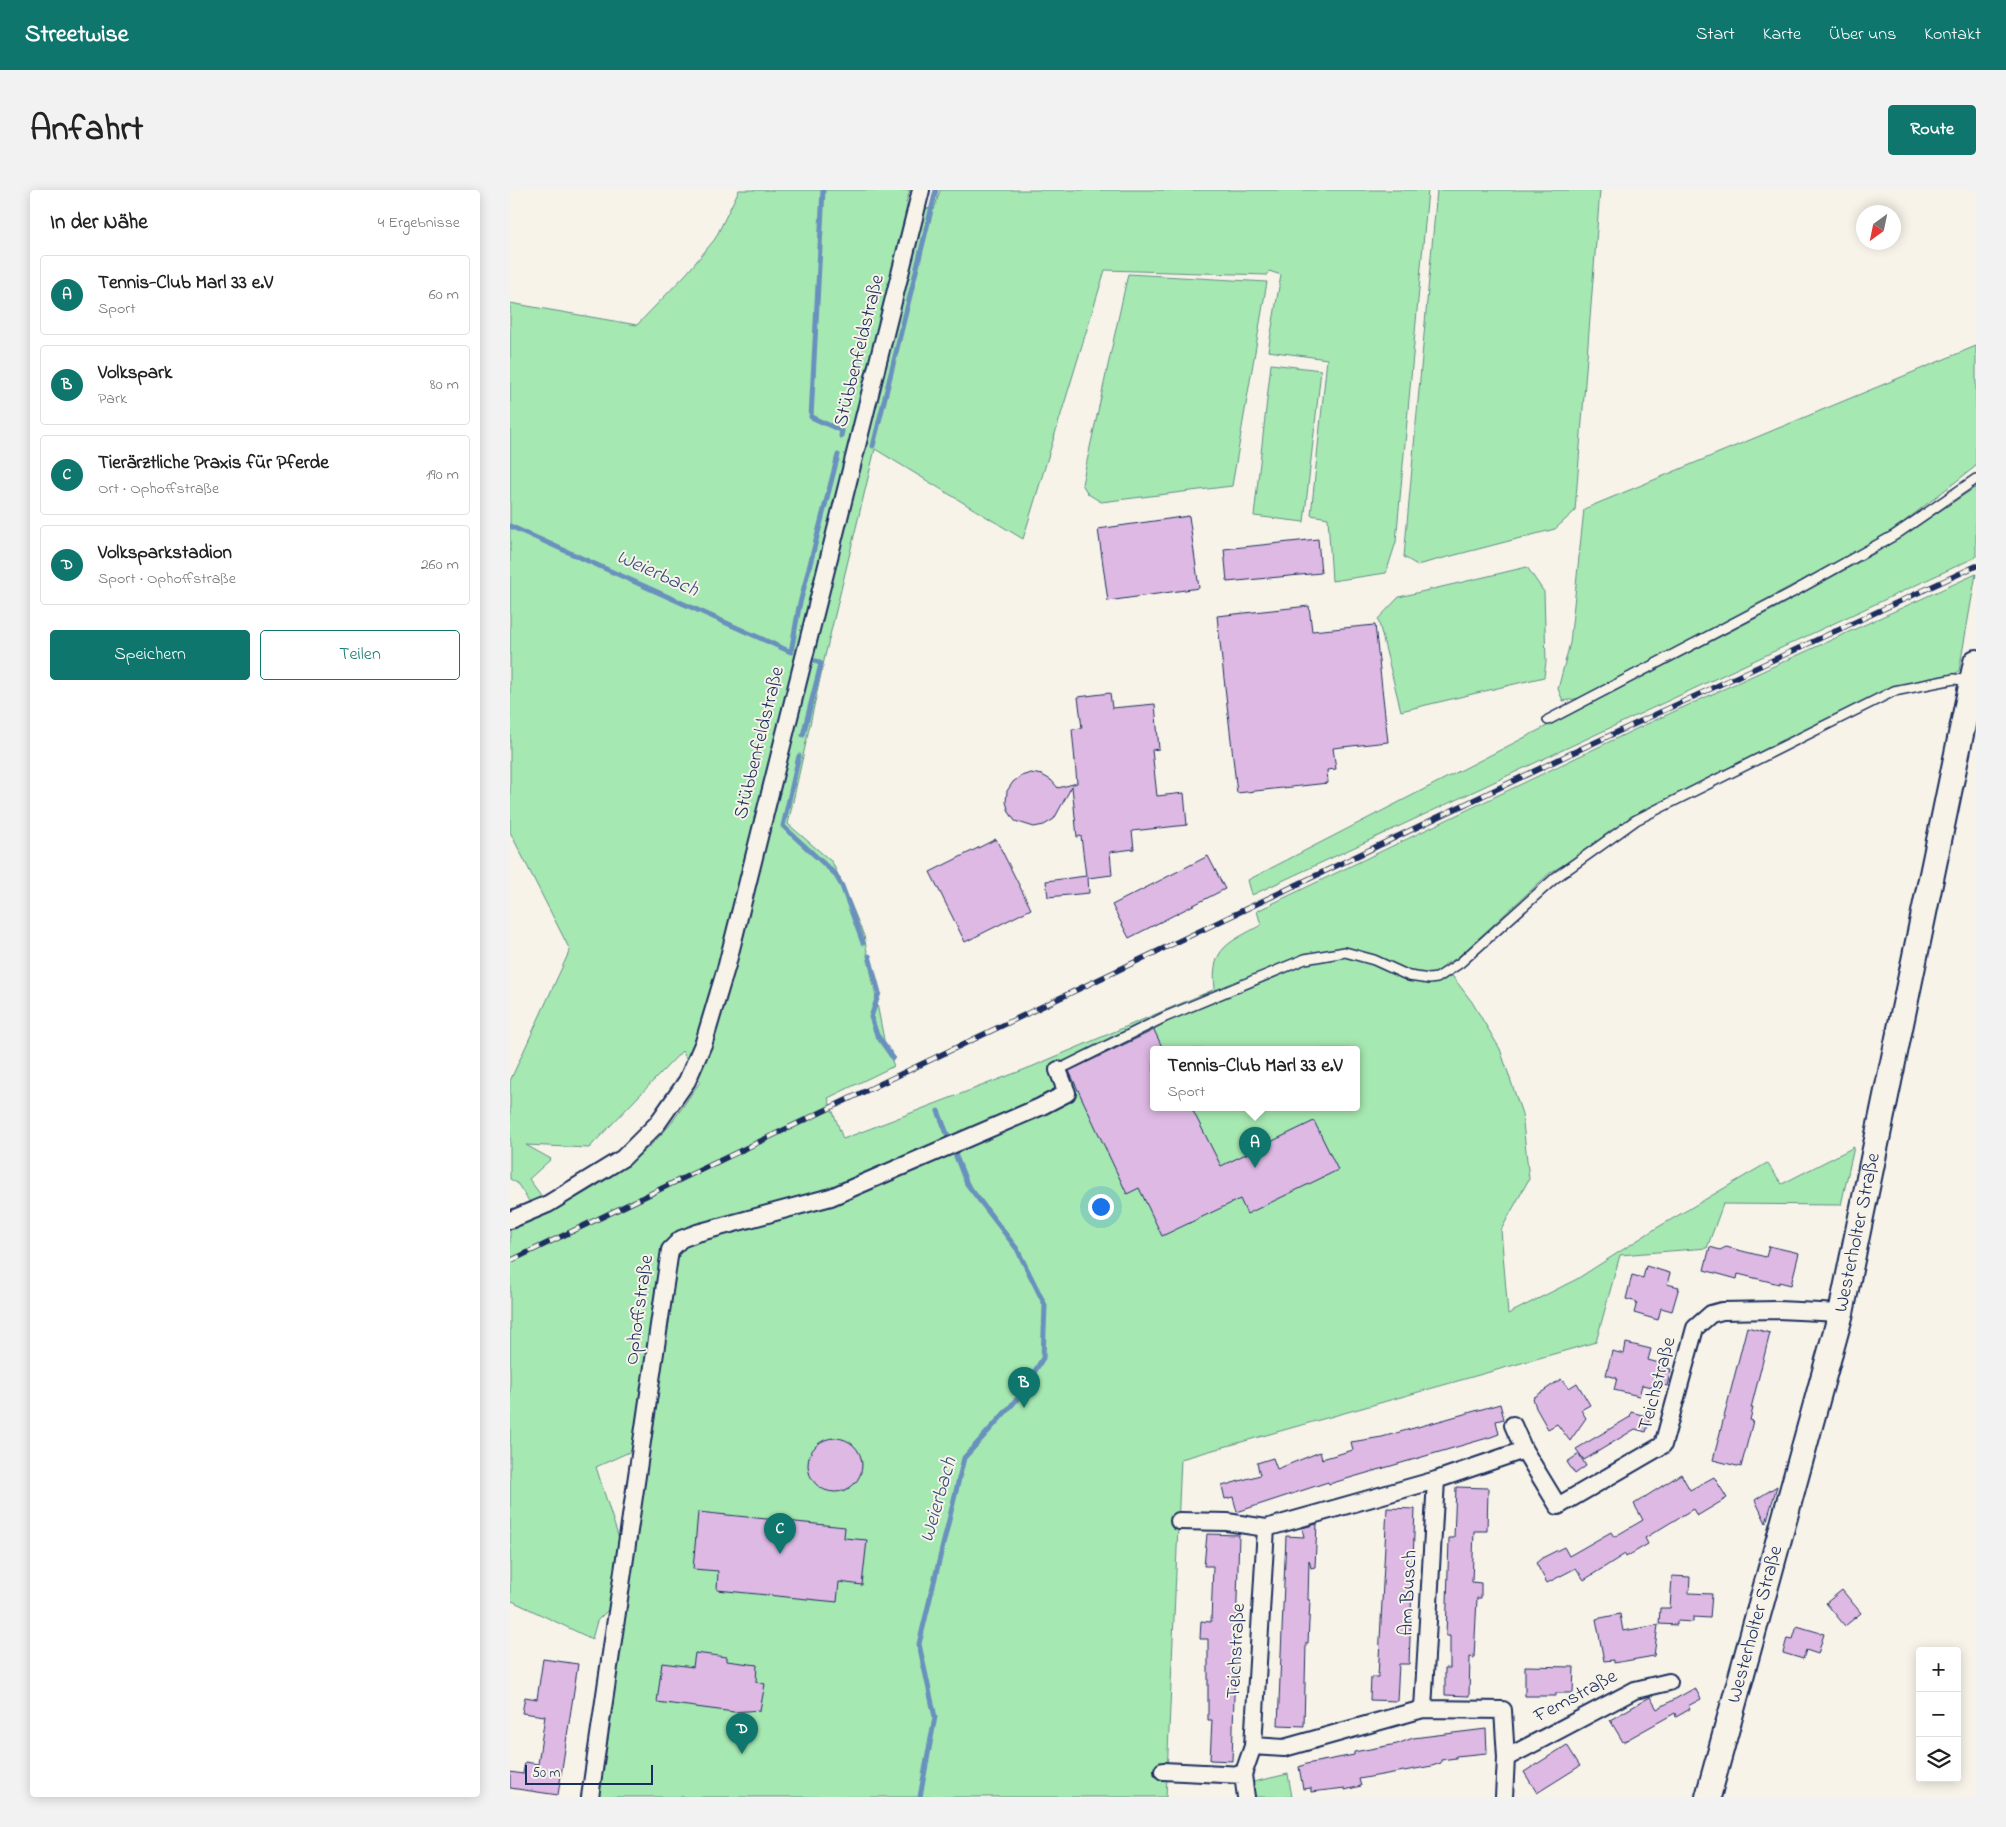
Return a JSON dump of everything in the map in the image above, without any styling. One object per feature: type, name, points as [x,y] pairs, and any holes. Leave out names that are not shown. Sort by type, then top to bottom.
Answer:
[{"type":"main road","name":"Westerholter Straße","points":[[1708,1797],[1841,1313],[1974,672]]},
{"type":"street","name":"Stübbenfeldstraße","points":[[510,1220],[548,1204],[623,1158],[657,1124],[687,1081],[704,1042],[727,965],[921,190]]},
{"type":"street","name":"Ophoffstraße","points":[[590,1797],[670,1250],[680,1239],[696,1233],[831,1197],[1067,1093],[1058,1070]]},
{"type":"street","name":"Teichstraße","points":[[1512,1425],[1524,1450],[1558,1506],[1664,1445],[1695,1328],[1711,1314],[1722,1311],[1778,1310],[1841,1313]]},
{"type":"street","points":[[1179,1521],[1228,1522],[1266,1528],[1436,1480],[1524,1450]]},
{"type":"street","name":"Am Busch","points":[[1423,1709],[1436,1480]]},
{"type":"street","name":"Teichstraße","points":[[1242,1775],[1253,1746],[1266,1528]]},
{"type":"street","name":"Femstraße","points":[[1506,1758],[1635,1690],[1669,1682]]},
{"type":"street","points":[[1253,1746],[1284,1748],[1423,1709]]},
{"type":"street","name":"Femstraße","points":[[1423,1709],[1503,1710],[1506,1758],[1504,1797]]},
{"type":"street","points":[[1163,1770],[1242,1775],[1246,1797]]},
{"type":"lane","points":[[1548,720],[1827,573],[1895,535],[1976,479]]},
{"type":"lane","points":[[1058,1070],[1165,1017],[1305,959],[1345,952],[1374,960],[1409,976],[1429,980],[1437,978],[1460,963],[1555,878],[1636,820],[1894,691],[1954,679],[1974,672]]},
{"type":"green space","points":[[739,190],[910,190],[906,203],[934,210],[940,190],[1428,190],[1396,542],[1386,573],[1332,581],[1328,518],[1311,515],[1327,359],[1268,351],[1281,275],[1269,271],[1267,275],[1105,270],[1023,539],[875,449],[825,656],[788,824],[832,862],[844,887],[864,936],[885,1045],[894,1066],[828,1098],[843,1139],[1031,1067],[1215,989],[1214,975],[1219,955],[1231,942],[1261,925],[1257,911],[1638,728],[1976,574],[1959,671],[1930,689],[1887,697],[1641,820],[1551,872],[1457,958],[1444,965],[1472,1002],[1500,1049],[1522,1114],[1529,1179],[1501,1230],[1508,1314],[1577,1279],[1655,1229],[1767,1163],[1782,1184],[1854,1147],[1841,1205],[1723,1204],[1707,1248],[1620,1255],[1596,1342],[1181,1459],[1166,1797],[598,1797],[618,1649],[636,1449],[596,1467],[620,1542],[608,1610],[597,1621],[592,1639],[510,1600],[510,1230],[575,1199],[596,1187],[635,1159],[669,1126],[700,1082],[682,1051],[589,1148],[526,1145],[551,1159],[529,1179],[543,1198],[531,1204],[517,1183],[510,1179],[510,1081],[570,950],[510,832],[510,303],[637,325],[687,273],[715,239]]},
{"type":"green space","points":[[1437,190],[1600,190],[1575,511],[1555,529],[1417,565],[1404,557]]},
{"type":"green space","points":[[1128,274],[1267,282],[1232,486],[1101,502],[1088,494],[1082,484]]},
{"type":"green space","points":[[1976,346],[1976,466],[1887,535],[1580,698],[1563,701],[1558,689],[1570,643],[1584,509]]},
{"type":"green space","points":[[1271,364],[1321,370],[1304,522],[1254,516]]},
{"type":"green space","points":[[1976,487],[1976,557],[1252,895],[1248,880],[1774,609],[1881,550]]},
{"type":"green space","points":[[1527,567],[1544,592],[1546,662],[1544,677],[1401,711],[1378,619],[1399,597]]},
{"type":"green space","points":[[1288,1774],[1292,1797],[1252,1797],[1249,1783]]},
{"type":"building","points":[[1189,516],[1199,588],[1108,601],[1098,529]]},
{"type":"building","points":[[1318,539],[1321,573],[1227,582],[1224,549]]},
{"type":"building","points":[[1309,606],[1312,631],[1375,625],[1388,742],[1333,748],[1336,769],[1327,770],[1328,783],[1237,793],[1217,616]]},
{"type":"building","points":[[1110,693],[1112,708],[1155,704],[1159,749],[1152,750],[1157,796],[1184,793],[1187,825],[1132,831],[1134,849],[1110,852],[1112,875],[1088,878],[1089,893],[1048,897],[1046,881],[1086,876],[1081,836],[1077,837],[1072,786],[1054,819],[1044,825],[1034,827],[1015,821],[1009,812],[1006,802],[1007,791],[1013,782],[1021,776],[1031,773],[1042,775],[1051,780],[1058,788],[1077,783],[1072,729],[1082,728],[1078,697]]},
{"type":"building","points":[[996,839],[1031,909],[965,942],[930,872]]},
{"type":"building","points":[[1208,856],[1225,889],[1129,938],[1112,905]]},
{"type":"building","points":[[1154,1030],[1162,1046],[1150,1046],[1150,1111],[1193,1111],[1221,1166],[1314,1121],[1338,1170],[1247,1214],[1240,1199],[1162,1236],[1139,1188],[1127,1194],[1069,1071]]},
{"type":"building","points":[[1769,1246],[1799,1253],[1791,1285],[1738,1274],[1737,1279],[1704,1270],[1710,1247],[1720,1250],[1726,1247],[1766,1257]]},
{"type":"building","points":[[1646,1266],[1670,1273],[1667,1284],[1679,1287],[1672,1311],[1661,1308],[1658,1320],[1634,1313],[1637,1302],[1626,1299],[1632,1275],[1643,1278]]},
{"type":"building","points":[[1747,1327],[1770,1333],[1751,1408],[1753,1408],[1750,1420],[1753,1421],[1741,1467],[1713,1460]]},
{"type":"building","points":[[1626,1343],[1651,1349],[1648,1360],[1659,1363],[1658,1366],[1671,1369],[1667,1386],[1654,1382],[1653,1387],[1642,1385],[1639,1396],[1614,1390],[1617,1378],[1606,1375],[1612,1351],[1624,1354]]},
{"type":"building","points":[[1561,1379],[1569,1388],[1577,1383],[1590,1405],[1581,1410],[1586,1418],[1570,1441],[1557,1424],[1548,1429],[1536,1408],[1533,1398]]},
{"type":"building","points":[[1500,1404],[1504,1419],[1496,1421],[1499,1434],[1491,1437],[1329,1484],[1328,1482],[1237,1512],[1233,1497],[1225,1499],[1222,1486],[1260,1475],[1257,1463],[1273,1458],[1277,1469],[1320,1452],[1322,1459],[1353,1450],[1351,1442],[1382,1437]]},
{"type":"building","points":[[1631,1412],[1650,1417],[1646,1432],[1635,1429],[1584,1460],[1576,1449],[1630,1417]]},
{"type":"building","points":[[835,1438],[845,1440],[854,1446],[860,1455],[862,1465],[860,1475],[854,1484],[845,1490],[835,1492],[825,1490],[816,1484],[810,1475],[808,1465],[810,1455],[816,1446],[825,1440]]},
{"type":"building","points":[[1579,1454],[1586,1466],[1575,1474],[1567,1462]]},
{"type":"building","points":[[1681,1474],[1690,1490],[1714,1477],[1727,1498],[1697,1516],[1693,1509],[1645,1538],[1648,1544],[1626,1557],[1625,1554],[1584,1580],[1576,1568],[1547,1583],[1536,1563],[1542,1558],[1564,1547],[1569,1556],[1611,1532],[1614,1537],[1643,1520],[1634,1504]]},
{"type":"building","points":[[1777,1486],[1766,1523],[1755,1500]]},
{"type":"building","points":[[1456,1487],[1488,1488],[1487,1531],[1474,1531],[1472,1582],[1481,1583],[1481,1598],[1477,1598],[1474,1658],[1470,1657],[1469,1696],[1445,1695],[1445,1668],[1450,1668],[1450,1636],[1446,1636],[1449,1538],[1454,1538]]},
{"type":"building","points":[[1387,1508],[1415,1509],[1409,1664],[1399,1664],[1397,1701],[1370,1700],[1371,1677],[1378,1677]]},
{"type":"building","points":[[698,1512],[845,1527],[844,1538],[867,1540],[862,1585],[839,1582],[837,1602],[717,1590],[718,1571],[693,1569]]},
{"type":"building","points":[[1317,1524],[1315,1567],[1311,1568],[1309,1560],[1308,1600],[1310,1600],[1308,1643],[1306,1643],[1304,1726],[1278,1725],[1286,1536],[1304,1537],[1302,1528]]},
{"type":"building","points":[[1207,1534],[1239,1535],[1232,1761],[1210,1760],[1212,1720],[1208,1720],[1208,1639],[1200,1639],[1201,1621],[1211,1622],[1213,1566],[1204,1566]]},
{"type":"building","points":[[1672,1576],[1690,1577],[1689,1593],[1712,1594],[1710,1618],[1693,1617],[1693,1622],[1677,1621],[1677,1625],[1659,1624],[1660,1608],[1670,1608]]},
{"type":"building","points":[[1842,1590],[1861,1613],[1845,1626],[1826,1603]]},
{"type":"building","points":[[1620,1614],[1623,1631],[1658,1625],[1654,1656],[1614,1663],[1614,1660],[1604,1661],[1596,1619]]},
{"type":"building","points":[[1797,1626],[1824,1634],[1818,1654],[1806,1650],[1803,1659],[1783,1653],[1787,1638],[1793,1639]]},
{"type":"building","points":[[695,1653],[727,1657],[727,1661],[757,1665],[756,1682],[765,1684],[760,1710],[734,1712],[657,1702],[662,1663],[693,1667]]},
{"type":"building","points":[[543,1659],[578,1664],[558,1795],[510,1788],[510,1772],[523,1774],[525,1762],[538,1764],[545,1716],[522,1713],[525,1697],[537,1699]]},
{"type":"building","points":[[1525,1666],[1574,1667],[1573,1693],[1556,1693],[1556,1696],[1525,1696]]},
{"type":"building","points":[[1695,1688],[1701,1699],[1688,1706],[1690,1709],[1676,1717],[1675,1713],[1623,1742],[1610,1720],[1650,1697],[1657,1709]]},
{"type":"building","points":[[1486,1729],[1487,1753],[1456,1756],[1456,1758],[1441,1760],[1441,1763],[1432,1766],[1359,1779],[1361,1786],[1345,1790],[1345,1788],[1311,1792],[1311,1788],[1303,1789],[1299,1767],[1306,1764],[1354,1755],[1354,1752],[1397,1744],[1413,1738]]},
{"type":"building","points":[[1567,1745],[1580,1766],[1537,1793],[1524,1772]]},
{"type":"waterway","points":[[823,190],[811,417],[842,431],[841,436]]},
{"type":"waterway","points":[[873,446],[936,190]]},
{"type":"waterway","name":"Weierbach","points":[[510,526],[791,652],[799,607],[838,455]]},
{"type":"waterway","name":"Weierbach","points":[[803,735],[821,664],[816,661]]},
{"type":"waterway","name":"Weierbach","points":[[799,756],[783,826],[835,874],[842,886],[863,943]]},
{"type":"waterway","name":"Weierbach","points":[[869,956],[879,993],[871,1017],[877,1035],[893,1058]]},
{"type":"waterway","name":"Weierbach","points":[[920,1797],[935,1717],[919,1644],[964,1458],[1019,1397],[1043,1358],[1045,1305],[1017,1249],[967,1184],[938,1111]]},
{"type":"railway","points":[[510,1261],[1572,753],[1976,566]]},
{"type":"place","name":"Tennis-Club Marl 33 e.V","points":[[1255,1168]]},
{"type":"place","name":"Volkspark","points":[[1024,1408]]},
{"type":"place","name":"Tierärztliche Praxis für Pferde","points":[[780,1554]]},
{"type":"place","name":"Volksparkstadion","points":[[742,1754]]}]
